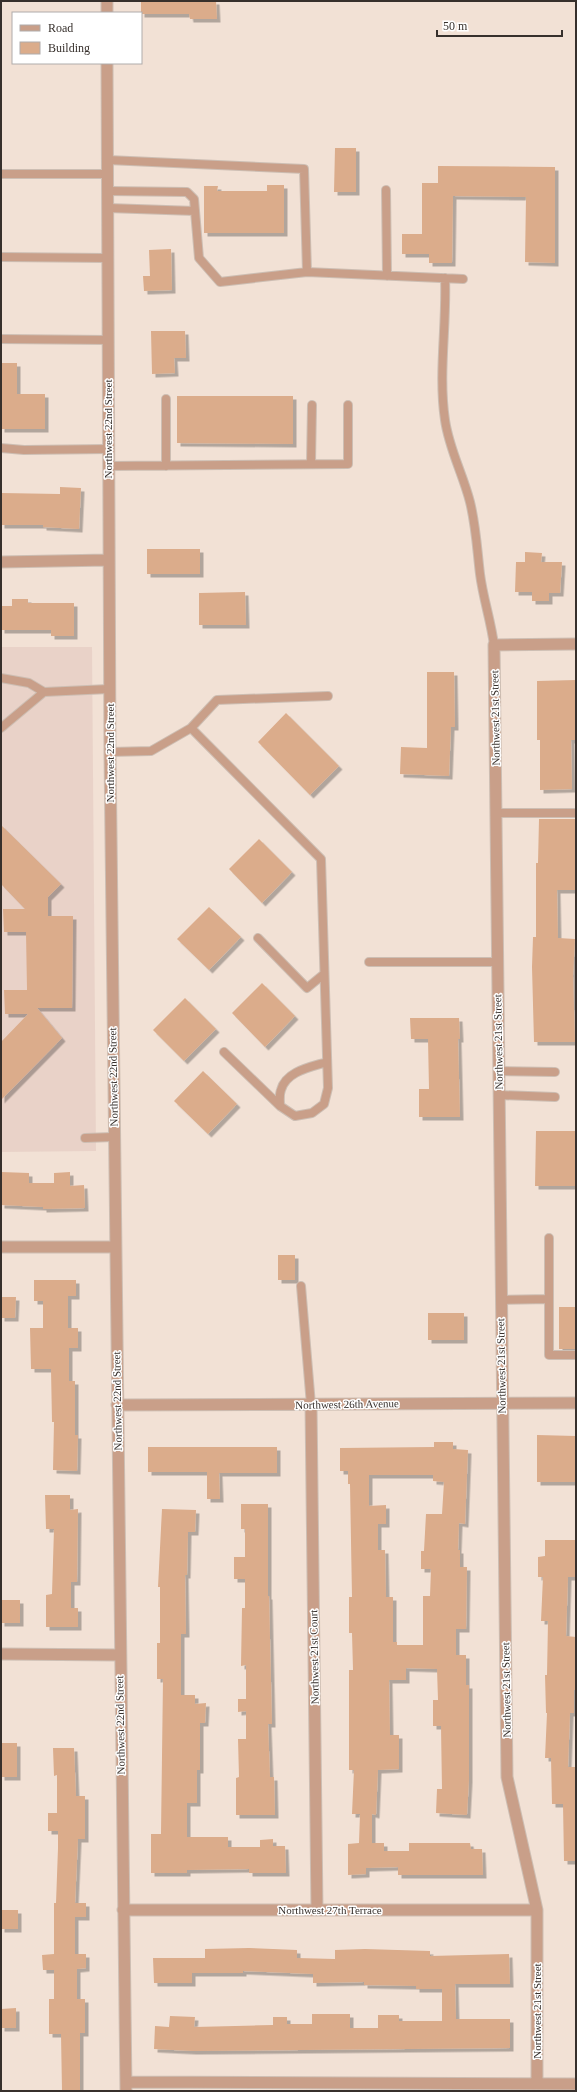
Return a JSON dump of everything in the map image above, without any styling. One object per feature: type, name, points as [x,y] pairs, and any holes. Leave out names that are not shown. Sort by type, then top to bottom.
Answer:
[{"type":"street","points":[[107,1],[107,12]]},
{"type":"street","name":"Northwest 22nd Street","points":[[107,64],[108,560],[114,1247],[126,2086]]},
{"type":"street","points":[[1,562],[108,560]]},
{"type":"street","points":[[494,645],[576,644]]},
{"type":"street","name":"Northwest 21st Street","points":[[494,645],[507,1777],[537,1910],[537,2084]]},
{"type":"street","points":[[1,1247],[114,1247]]},
{"type":"street","name":"Northwest 26th Avenue","points":[[117,1405],[311,1405],[502,1402],[576,1403]]},
{"type":"street","name":"Northwest 21st Court","points":[[311,1405],[317,1910]]},
{"type":"street","points":[[1,1654],[120,1655]]},
{"type":"street","name":"Northwest 27th Terrace","points":[[123,1910],[537,1910]]},
{"type":"street","points":[[126,2086],[576,2084]]},
{"type":"lane","points":[[108,160],[304,169],[307,272]]},
{"type":"lane","points":[[1,174],[108,174]]},
{"type":"lane","points":[[386,190],[387,276]]},
{"type":"lane","points":[[108,191],[187,192],[194,199],[199,258],[220,282],[307,272],[463,279]]},
{"type":"lane","points":[[108,208],[195,211]]},
{"type":"lane","points":[[1,257],[108,258]]},
{"type":"lane","points":[[445,278],[446,321],[442,394],[445,422],[450,443],[464,479],[475,523],[480,573],[484,598],[491,620],[494,645]]},
{"type":"lane","points":[[1,339],[108,340]]},
{"type":"lane","points":[[166,399],[166,466]]},
{"type":"lane","points":[[311,464],[312,405]]},
{"type":"lane","points":[[108,466],[348,464],[348,405]]},
{"type":"lane","points":[[1,448],[24,450],[108,448]]},
{"type":"lane","points":[[1,678],[29,683],[44,692],[109,689]]},
{"type":"lane","points":[[1,728],[44,692]]},
{"type":"lane","points":[[110,752],[151,751],[191,728],[216,700],[328,696]]},
{"type":"lane","points":[[191,728],[321,859],[328,1088],[324,1104],[312,1113],[295,1116],[280,1106],[224,1052]]},
{"type":"lane","points":[[496,813],[576,813]]},
{"type":"lane","points":[[258,938],[307,988],[324,974]]},
{"type":"lane","points":[[369,962],[497,962]]},
{"type":"lane","points":[[280,1106],[281,1090],[288,1078],[305,1068],[327,1062]]},
{"type":"lane","points":[[499,1071],[555,1072]]},
{"type":"lane","points":[[499,1095],[555,1097]]},
{"type":"lane","points":[[85,1138],[113,1137]]},
{"type":"lane","points":[[549,1238],[549,1355],[576,1355]]},
{"type":"lane","points":[[301,1286],[311,1405]]},
{"type":"lane","points":[[501,1300],[549,1299]]},
{"type":"shaded area","points":[[1,647],[92,647],[96,1151],[1,1152]]},
{"type":"building","points":[[141,1],[216,1],[217,19],[190,19],[189,14],[142,14]]},
{"type":"building","points":[[335,148],[356,148],[356,192],[334,192]]},
{"type":"building","points":[[438,166],[555,167],[555,263],[525,262],[526,197],[453,196],[452,263],[429,263],[429,254],[402,254],[402,234],[422,234],[422,183],[438,183]]},
{"type":"building","points":[[267,185],[284,185],[284,233],[204,233],[204,186],[218,186],[217,191],[267,191]]},
{"type":"building","points":[[171,249],[172,290],[144,291],[143,276],[150,276],[149,250]]},
{"type":"building","points":[[151,331],[185,331],[186,358],[174,358],[175,373],[152,374]]},
{"type":"building","points":[[1,363],[17,363],[17,394],[45,394],[45,429],[1,429]]},
{"type":"building","points":[[177,396],[293,396],[293,444],[177,443]]},
{"type":"building","points":[[60,487],[81,488],[79,529],[43,527],[43,525],[1,525],[1,493],[60,494]]},
{"type":"building","points":[[147,549],[200,549],[200,574],[147,574]]},
{"type":"building","points":[[525,552],[542,553],[541,562],[562,562],[560,593],[549,593],[549,601],[532,601],[532,592],[515,592],[516,562],[525,562]]},
{"type":"building","points":[[245,592],[246,625],[199,625],[199,593]]},
{"type":"building","points":[[12,599],[28,599],[28,603],[74,603],[74,636],[51,636],[51,630],[1,630],[1,606],[12,606]]},
{"type":"building","points":[[427,672],[454,672],[455,727],[451,727],[449,776],[400,774],[401,747],[427,748]]},
{"type":"building","points":[[576,680],[576,740],[571,740],[572,789],[540,790],[540,740],[537,740],[537,681]]},
{"type":"building","points":[[286,713],[339,766],[310,795],[258,742]]},
{"type":"building","points":[[539,819],[575,819],[576,890],[557,890],[558,938],[575,939],[573,976],[575,1042],[534,1042],[532,967],[533,937],[536,937],[536,863],[538,863]]},
{"type":"building","points":[[1,825],[61,884],[48,897],[48,916],[73,916],[72,1008],[37,1008],[62,1038],[1,1100],[1,1042],[28,1014],[5,1014],[4,990],[27,990],[26,932],[4,932],[3,909],[25,909],[1,884]]},
{"type":"building","points":[[259,839],[292,872],[262,903],[229,869]]},
{"type":"building","points":[[209,907],[241,937],[209,970],[177,939]]},
{"type":"building","points":[[262,983],[295,1016],[265,1047],[232,1013]]},
{"type":"building","points":[[185,998],[216,1029],[184,1061],[153,1030]]},
{"type":"building","points":[[410,1018],[459,1018],[460,1039],[458,1039],[460,1117],[419,1117],[419,1089],[429,1089],[428,1039],[411,1039]]},
{"type":"building","points":[[203,1071],[237,1104],[208,1134],[174,1101]]},
{"type":"building","points":[[536,1131],[576,1131],[576,1186],[535,1186]]},
{"type":"building","points":[[1,1172],[29,1173],[29,1183],[54,1183],[54,1173],[70,1172],[70,1186],[84,1185],[85,1208],[43,1209],[43,1207],[1,1205]]},
{"type":"building","points":[[278,1255],[295,1255],[295,1280],[278,1280]]},
{"type":"building","points":[[34,1280],[76,1280],[76,1296],[68,1296],[68,1328],[78,1328],[78,1348],[69,1348],[69,1381],[75,1381],[75,1435],[78,1435],[77,1471],[53,1470],[54,1422],[52,1422],[51,1369],[31,1369],[30,1328],[43,1328],[43,1301],[34,1301]]},
{"type":"building","points":[[1,1297],[16,1297],[15,1318],[1,1318]]},
{"type":"building","points":[[559,1307],[576,1307],[576,1349],[559,1349]]},
{"type":"building","points":[[428,1313],[464,1313],[464,1340],[428,1340]]},
{"type":"building","points":[[537,1435],[576,1436],[576,1482],[537,1482]]},
{"type":"building","points":[[434,1442],[453,1442],[453,1449],[468,1450],[465,1524],[459,1523],[458,1550],[460,1550],[460,1567],[467,1567],[466,1629],[456,1629],[456,1655],[466,1655],[466,1685],[469,1685],[469,1779],[467,1815],[436,1813],[437,1789],[442,1789],[441,1726],[433,1726],[433,1700],[438,1700],[437,1669],[406,1668],[406,1680],[389,1680],[390,1735],[399,1735],[399,1769],[378,1770],[376,1815],[372,1814],[372,1843],[384,1843],[384,1851],[409,1851],[409,1843],[470,1843],[471,1849],[482,1849],[483,1875],[398,1875],[398,1867],[366,1868],[366,1874],[348,1875],[348,1844],[359,1843],[360,1814],[352,1814],[354,1770],[349,1770],[349,1670],[353,1670],[352,1633],[349,1633],[349,1597],[352,1597],[350,1484],[348,1484],[348,1471],[340,1471],[340,1448],[434,1447]],"holes":[[[369,1475],[433,1475],[433,1481],[444,1482],[442,1514],[426,1514],[424,1551],[421,1551],[421,1569],[431,1569],[430,1596],[423,1596],[423,1645],[397,1645],[397,1642],[393,1642],[393,1597],[386,1597],[385,1550],[378,1550],[378,1524],[386,1524],[386,1505],[369,1506]]]},
{"type":"building","points":[[148,1447],[277,1447],[277,1473],[219,1473],[220,1499],[207,1499],[207,1472],[148,1472]]},
{"type":"building","points":[[45,1495],[70,1495],[70,1510],[78,1509],[77,1582],[71,1582],[71,1608],[78,1608],[78,1627],[46,1627],[46,1595],[52,1594],[54,1529],[46,1529]]},
{"type":"building","points":[[241,1504],[268,1504],[268,1596],[272,1724],[268,1724],[270,1777],[274,1777],[275,1815],[236,1815],[236,1778],[239,1777],[238,1739],[246,1739],[246,1711],[238,1712],[238,1699],[246,1699],[246,1665],[241,1666],[242,1608],[245,1608],[245,1579],[234,1579],[234,1557],[245,1557],[245,1529],[241,1529]]},
{"type":"building","points":[[162,1509],[196,1510],[195,1532],[188,1532],[187,1575],[185,1575],[186,1634],[181,1634],[181,1695],[195,1695],[195,1704],[206,1703],[205,1723],[200,1723],[200,1770],[197,1770],[197,1803],[187,1803],[187,1837],[228,1837],[228,1847],[260,1847],[260,1840],[273,1839],[273,1846],[285,1846],[286,1873],[249,1873],[249,1869],[187,1870],[187,1873],[151,1873],[151,1834],[161,1834],[163,1679],[157,1679],[157,1643],[160,1643],[160,1587],[158,1587]]},
{"type":"building","points":[[545,1540],[576,1540],[576,1577],[568,1577],[566,1636],[576,1637],[576,1690],[574,1690],[574,1713],[570,1713],[568,1767],[576,1767],[576,1861],[564,1861],[563,1804],[552,1804],[551,1758],[545,1758],[547,1713],[545,1675],[547,1675],[548,1621],[541,1621],[543,1577],[538,1577],[538,1557],[545,1556]]},
{"type":"building","points":[[1,1600],[20,1600],[20,1623],[1,1623]]},
{"type":"building","points":[[1,1743],[17,1743],[17,1777],[1,1777]]},
{"type":"building","points":[[53,1748],[74,1748],[76,1796],[85,1796],[85,1839],[78,1839],[75,1903],[86,1903],[86,1917],[75,1917],[75,1954],[86,1954],[86,1968],[77,1969],[77,1999],[85,1999],[85,2033],[80,2033],[80,2091],[62,2091],[61,2034],[49,2034],[49,1999],[54,1999],[54,1970],[43,1970],[42,1955],[54,1954],[54,1903],[56,1903],[58,1831],[48,1831],[48,1813],[57,1813],[57,1775],[54,1776]]},
{"type":"building","points":[[1,1910],[18,1910],[18,1929],[1,1929]]},
{"type":"building","points":[[249,1948],[297,1950],[297,1958],[335,1959],[335,1950],[365,1949],[430,1951],[430,1956],[509,1954],[510,1984],[455,1984],[456,2019],[510,2019],[510,2048],[193,2051],[154,2049],[155,2026],[169,2027],[170,2016],[195,2017],[194,2027],[273,2025],[273,2017],[287,2017],[287,2024],[312,2024],[312,2014],[350,2014],[350,2028],[378,2028],[378,2015],[399,2015],[399,2021],[442,2021],[442,1989],[416,1989],[416,1986],[364,1985],[364,1982],[313,1983],[313,1974],[243,1971],[243,1973],[192,1973],[192,1983],[154,1983],[153,1958],[205,1958],[205,1949]]},
{"type":"building","points":[[16,2008],[16,2028],[1,2028],[1,2009]]}]
